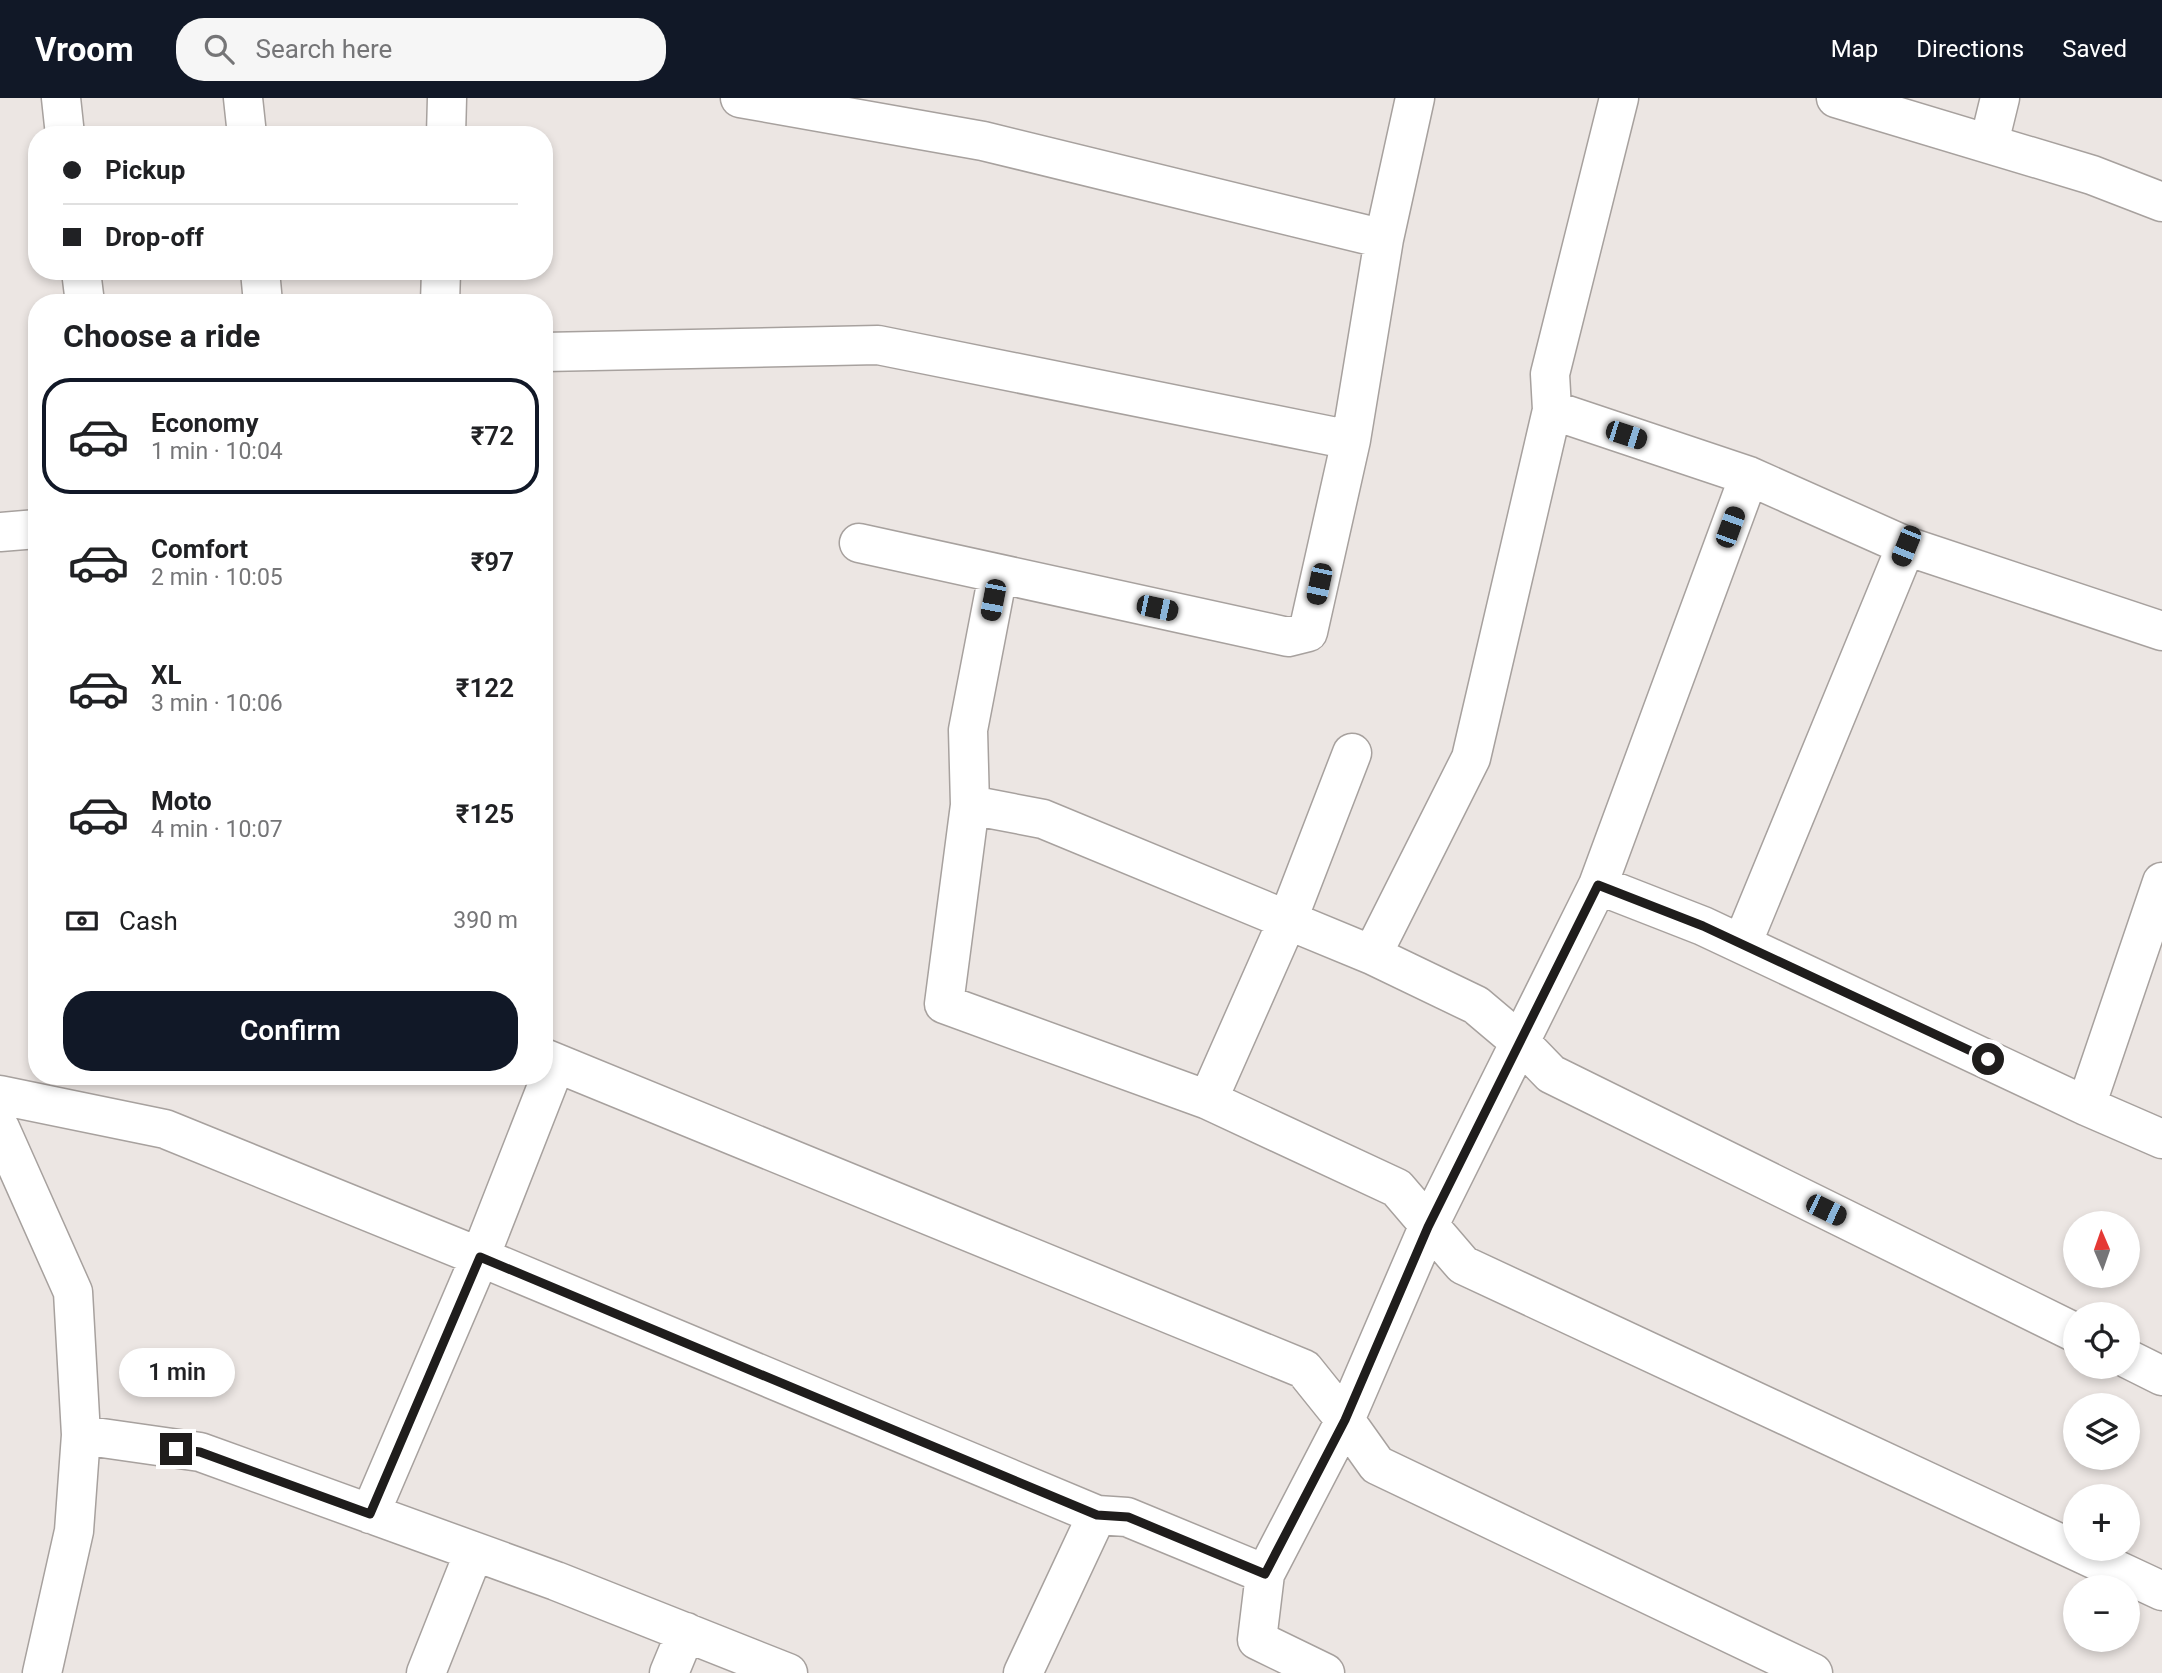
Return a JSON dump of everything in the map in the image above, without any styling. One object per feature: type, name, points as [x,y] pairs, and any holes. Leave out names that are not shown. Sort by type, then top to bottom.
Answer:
[{"type":"street","points":[[61,98],[64,126]]},
{"type":"street","points":[[243,98],[246,126]]},
{"type":"street","points":[[446,126],[447,98]]},
{"type":"street","points":[[740,98],[983,141],[1384,239]]},
{"type":"street","points":[[859,543],[1288,637],[1308,632],[1351,440],[1384,239],[1415,98]]},
{"type":"street","points":[[1372,955],[1471,758],[1552,410],[1550,374],[1619,98]]},
{"type":"street","points":[[1836,98],[2092,175],[2162,202]]},
{"type":"street","points":[[1989,144],[2000,98]]},
{"type":"street","points":[[553,352],[878,345],[1351,440]]},
{"type":"street","points":[[1552,410],[1749,475],[1906,546],[2162,631]]},
{"type":"street","points":[[1325,1673],[1257,1640],[1265,1574],[1345,1420],[1428,1227],[1598,885],[1749,475]]},
{"type":"street","points":[[0,532],[28,530]]},
{"type":"street","points":[[1742,944],[1906,546]]},
{"type":"street","points":[[998,574],[968,730],[970,805],[944,1004],[1208,1100],[1397,1188],[1463,1265],[2162,1591]]},
{"type":"street","points":[[1208,1100],[1288,919],[1352,753]]},
{"type":"street","points":[[970,805],[1043,819],[1372,955],[1476,1005],[1521,1043],[1551,1074],[2063,1327]]},
{"type":"street","points":[[2086,1105],[2162,882]]},
{"type":"street","points":[[1598,885],[1703,926],[2162,1139]]},
{"type":"street","points":[[553,1062],[1304,1369],[1377,1465],[1812,1673]]},
{"type":"street","points":[[370,1514],[480,1257],[541,1085]]},
{"type":"street","points":[[0,1095],[165,1129],[480,1257],[1097,1515],[1128,1517],[1265,1574]]},
{"type":"street","points":[[0,1128],[73,1292],[81,1436],[74,1531],[42,1673]]},
{"type":"street","points":[[2140,1365],[2162,1376]]},
{"type":"street","points":[[81,1436],[200,1452],[474,1552],[788,1673]]},
{"type":"street","points":[[1023,1673],[1097,1515]]},
{"type":"street","points":[[426,1673],[474,1552]]},
{"type":"street","points":[[669,1673],[686,1632]]},
{"type":"route","points":[[176,1449],[200,1452],[370,1514],[480,1257],[1097,1515],[1128,1517],[1265,1574],[1345,1420],[1428,1227],[1598,885],[1703,926],[1988,1059]]}]
